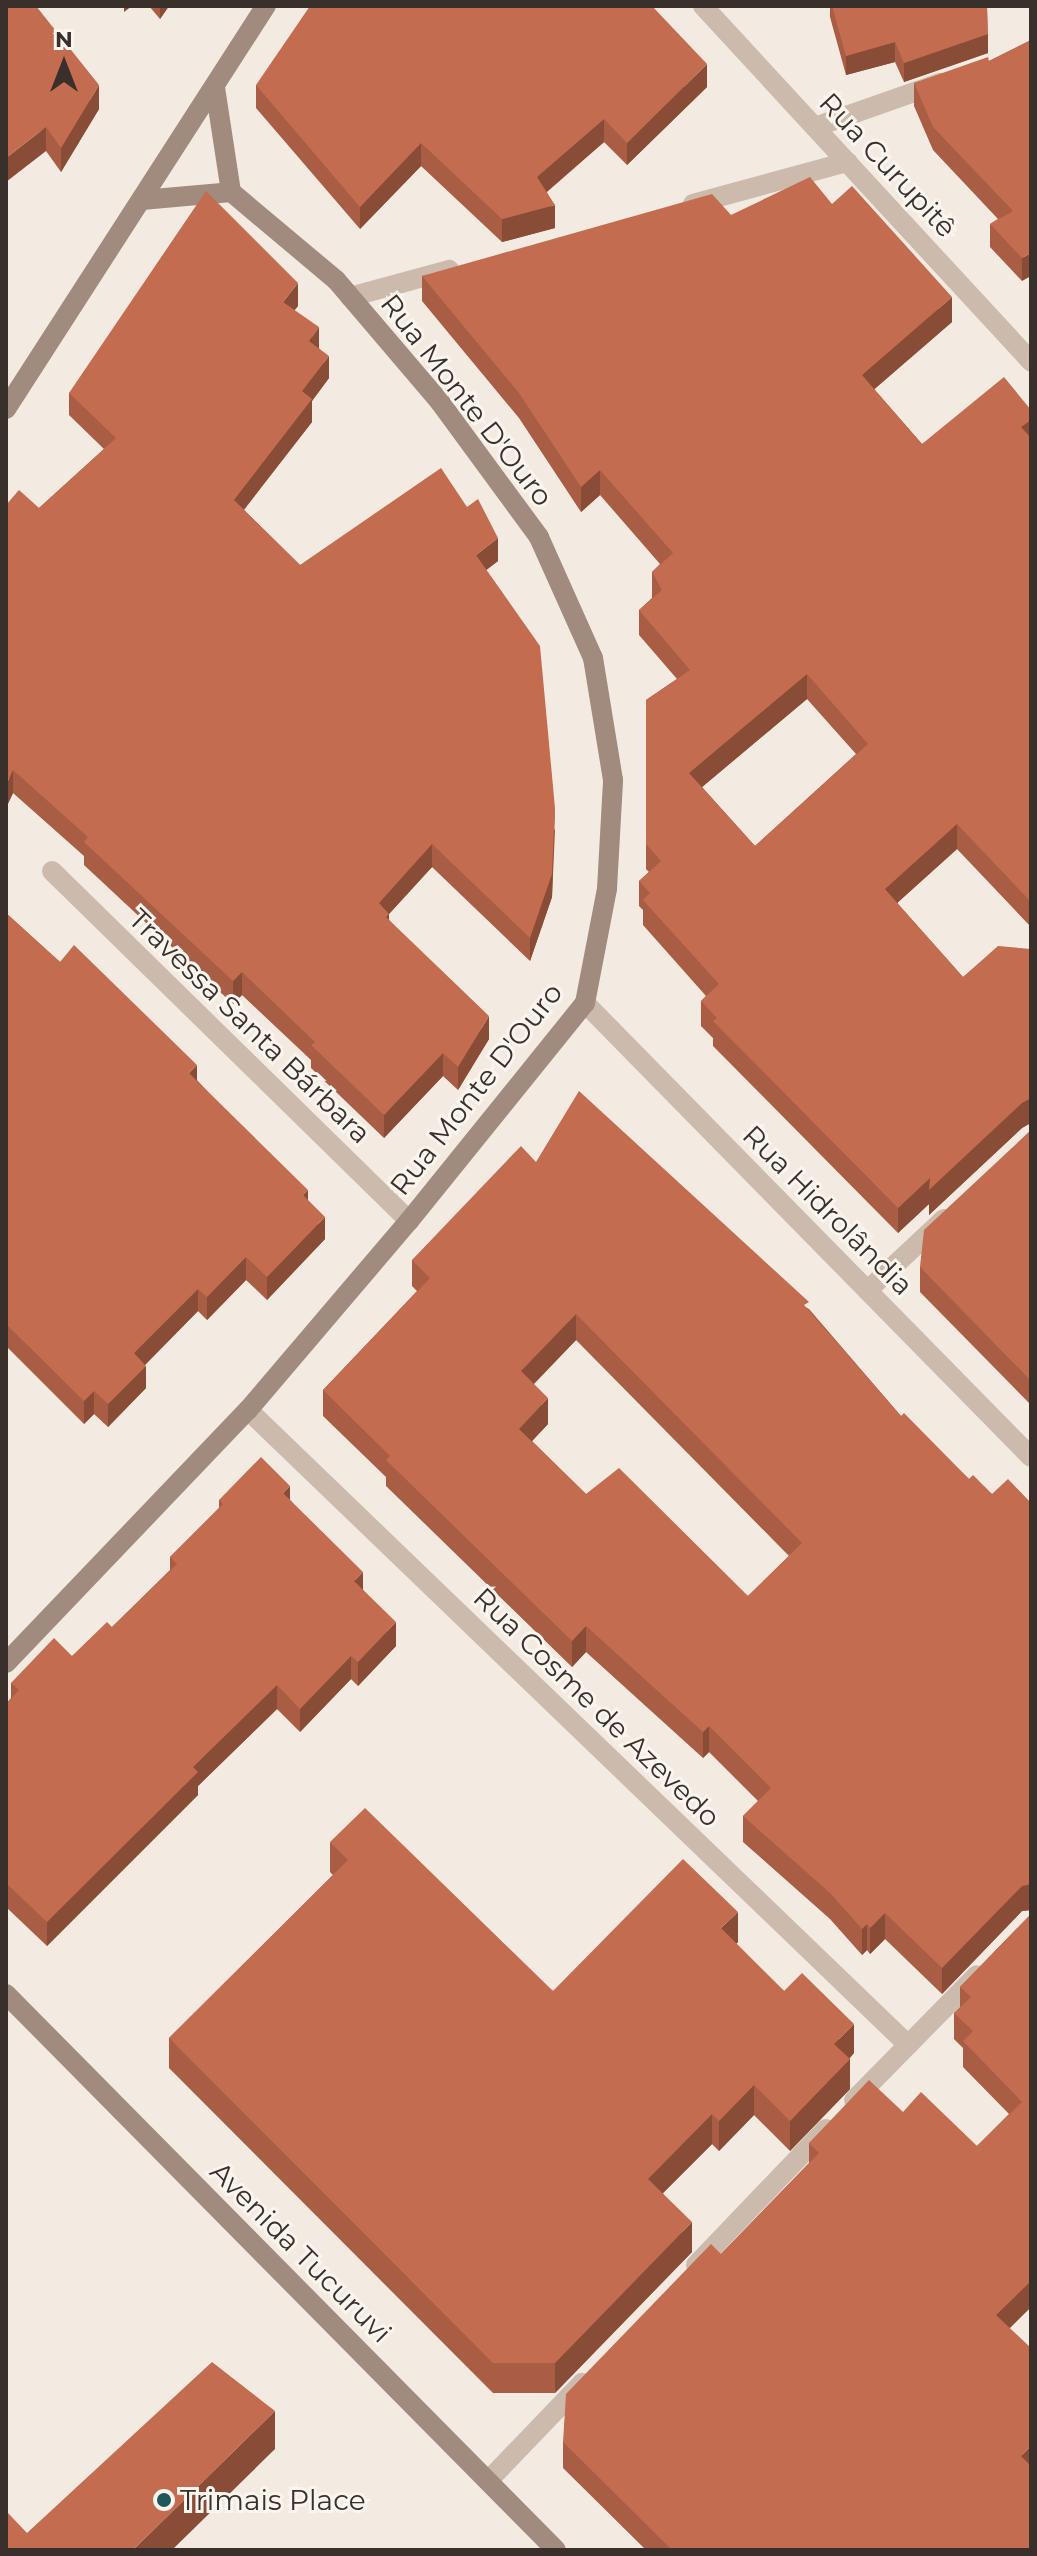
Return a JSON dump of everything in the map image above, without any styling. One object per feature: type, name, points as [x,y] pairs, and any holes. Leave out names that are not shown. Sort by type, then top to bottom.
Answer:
[{"type":"main road","points":[[6,409],[266,6]]},
{"type":"main road","points":[[142,200],[231,192],[215,87]]},
{"type":"main road","name":"Rua Monte D'Ouro","points":[[6,1663],[248,1410],[409,1221],[585,1003],[607,889],[613,780],[593,658],[539,537],[440,402],[336,280],[231,192]]},
{"type":"main road","name":"Avenida Tucuruvi","points":[[6,1994],[556,2550]]},
{"type":"street","name":"Rua Curupitê","points":[[703,6],[1031,362]]},
{"type":"street","points":[[815,127],[959,77]]},
{"type":"street","points":[[679,208],[847,162]]},
{"type":"street","points":[[350,297],[469,264]]},
{"type":"street","name":"Travessa Santa Bárbara","points":[[52,871],[409,1221]]},
{"type":"street","name":"Rua Hidrolândia","points":[[585,1003],[1031,1457]]},
{"type":"street","points":[[868,1290],[961,1203]]},
{"type":"street","name":"Rua Cosme de Azevedo","points":[[248,1410],[908,2045]]},
{"type":"street","points":[[678,2283],[986,1966]]},
{"type":"street","points":[[488,2481],[602,2363]]},
{"type":"building","points":[[6,6],[36,6],[99,85],[61,148],[46,127],[6,158]]},
{"type":"building","points":[[310,6],[652,6],[707,64],[627,143],[604,119],[537,177],[555,205],[502,219],[421,143],[360,207],[256,85]]},
{"type":"building","points":[[832,6],[987,6],[988,34],[904,63],[895,42],[846,56]]},
{"type":"building","points":[[1031,40],[1031,253],[1022,258],[990,224],[1013,211],[933,127],[914,83],[988,57],[989,61]]},
{"type":"building","points":[[810,177],[832,204],[852,186],[952,297],[862,375],[922,444],[1004,377],[1031,410],[1031,420],[1021,427],[1031,438],[1031,902],[957,824],[885,889],[963,977],[998,946],[1031,949],[1031,1100],[1022,1103],[929,1190],[930,1178],[898,1208],[713,1021],[717,1018],[701,1001],[719,984],[643,900],[650,893],[639,881],[661,861],[646,844],[646,700],[690,670],[639,610],[662,590],[652,572],[673,553],[600,470],[581,487],[519,393],[422,276],[712,194],[731,215]],"holes":[[[807,674],[868,744],[755,846],[689,773]]]},
{"type":"building","points":[[206,191],[298,283],[283,302],[319,327],[309,341],[329,356],[302,391],[312,399],[234,500],[300,565],[441,468],[467,507],[478,499],[498,538],[476,555],[540,646],[555,808],[552,874],[530,938],[432,844],[379,903],[389,914],[386,917],[489,1016],[458,1067],[443,1053],[384,1115],[311,1045],[315,1042],[242,972],[233,981],[84,842],[88,837],[13,770],[6,785],[6,505],[19,490],[39,508],[116,438],[69,393]]},
{"type":"building","points":[[6,913],[60,962],[74,945],[197,1065],[189,1073],[308,1190],[303,1195],[325,1217],[267,1277],[246,1257],[207,1297],[198,1289],[134,1353],[146,1366],[108,1404],[94,1391],[84,1401],[6,1324]]},
{"type":"building","points":[[579,1091],[809,1302],[804,1305],[901,1416],[904,1413],[969,1479],[973,1475],[992,1494],[1008,1479],[1031,1503],[1031,1884],[1022,1886],[942,1968],[885,1913],[870,1928],[867,1924],[862,1929],[830,1893],[743,1816],[771,1788],[709,1726],[703,1732],[586,1626],[572,1641],[386,1460],[390,1456],[323,1390],[430,1278],[412,1260],[521,1146],[536,1162]],"holes":[[[576,1314],[802,1543],[748,1596],[619,1468],[586,1494],[519,1429],[548,1398],[521,1371]]]},
{"type":"building","points":[[1031,1130],[1031,1381],[920,1267],[924,1230]]},
{"type":"building","points":[[261,1457],[290,1486],[283,1493],[363,1572],[354,1581],[396,1622],[358,1662],[351,1656],[300,1709],[277,1685],[193,1767],[198,1772],[47,1922],[6,1883],[6,1704],[19,1690],[11,1683],[54,1638],[72,1656],[107,1622],[112,1627],[177,1564],[170,1557],[223,1504],[219,1500]]},
{"type":"building","points":[[365,1808],[553,1991],[683,1859],[738,1912],[721,1928],[784,1991],[802,1973],[854,2024],[834,2044],[850,2059],[790,2121],[754,2085],[719,2121],[712,2114],[648,2179],[692,2222],[555,2363],[493,2363],[169,2038],[348,1860],[330,1842]]},
{"type":"building","points":[[1031,1914],[1031,2281],[996,2315],[1031,2348],[1031,2446],[1021,2456],[1031,2466],[1031,2550],[672,2550],[563,2442],[566,2394],[711,2244],[721,2254],[819,2153],[809,2143],[869,2080],[903,2112],[921,2092],[977,2146],[1022,2102],[963,2041],[973,2031],[954,2013],[971,1997],[960,1987]]},
{"type":"building","points":[[212,2362],[275,2411],[133,2550],[6,2550],[6,2511],[27,2533]]},
{"type":"place","name":"Trimais Place","points":[[164,2500]]}]
